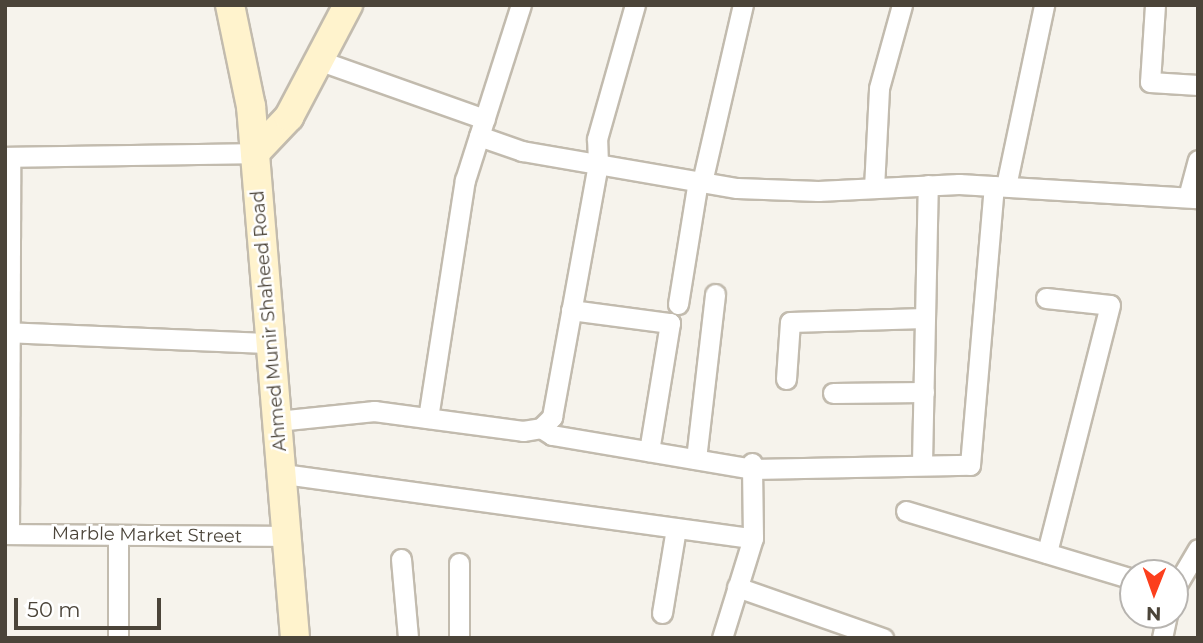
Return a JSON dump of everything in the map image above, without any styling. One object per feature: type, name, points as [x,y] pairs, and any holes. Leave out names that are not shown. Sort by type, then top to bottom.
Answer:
[{"type":"street","name":"Ahmed Munir Shaheed Road","points":[[230,5],[251,106],[269,343],[289,536],[295,638]]},
{"type":"street","points":[[7,534],[7,158],[255,153],[289,117],[348,5]]},
{"type":"street","points":[[428,418],[465,180],[521,5]]},
{"type":"street","points":[[277,421],[374,411],[523,431],[541,428],[552,417],[598,164],[597,139],[635,5]]},
{"type":"street","points":[[678,304],[700,182],[743,5]]},
{"type":"street","points":[[874,188],[879,88],[902,5]]},
{"type":"street","points":[[541,428],[552,435],[696,460],[752,466],[922,463],[970,465],[1000,186],[1044,5]]},
{"type":"street","points":[[1155,5],[1150,82],[1198,85]]},
{"type":"street","points":[[318,60],[482,128],[522,151],[700,182],[791,190],[1000,186],[1193,197],[1198,160]]},
{"type":"street","points":[[922,463],[928,186]]},
{"type":"street","points":[[696,460],[716,294]]},
{"type":"street","points":[[1046,298],[1110,305],[1047,553]]},
{"type":"street","points":[[571,310],[670,323],[649,452]]},
{"type":"street","points":[[786,379],[790,322],[925,318]]},
{"type":"street","points":[[7,332],[269,343]]},
{"type":"street","points":[[833,393],[924,392]]},
{"type":"street","points":[[722,638],[753,538],[752,466]]},
{"type":"street","points":[[282,474],[753,538]]},
{"type":"street","points":[[906,511],[1119,575]]},
{"type":"street","points":[[662,613],[676,528]]},
{"type":"street","name":"Marble Market Street","points":[[7,534],[289,536]]},
{"type":"street","points":[[118,535],[118,638]]},
{"type":"street","points":[[1189,564],[1198,549]]},
{"type":"street","points":[[401,559],[408,638]]},
{"type":"street","points":[[459,563],[459,638]]},
{"type":"street","points":[[737,587],[872,636]]}]
